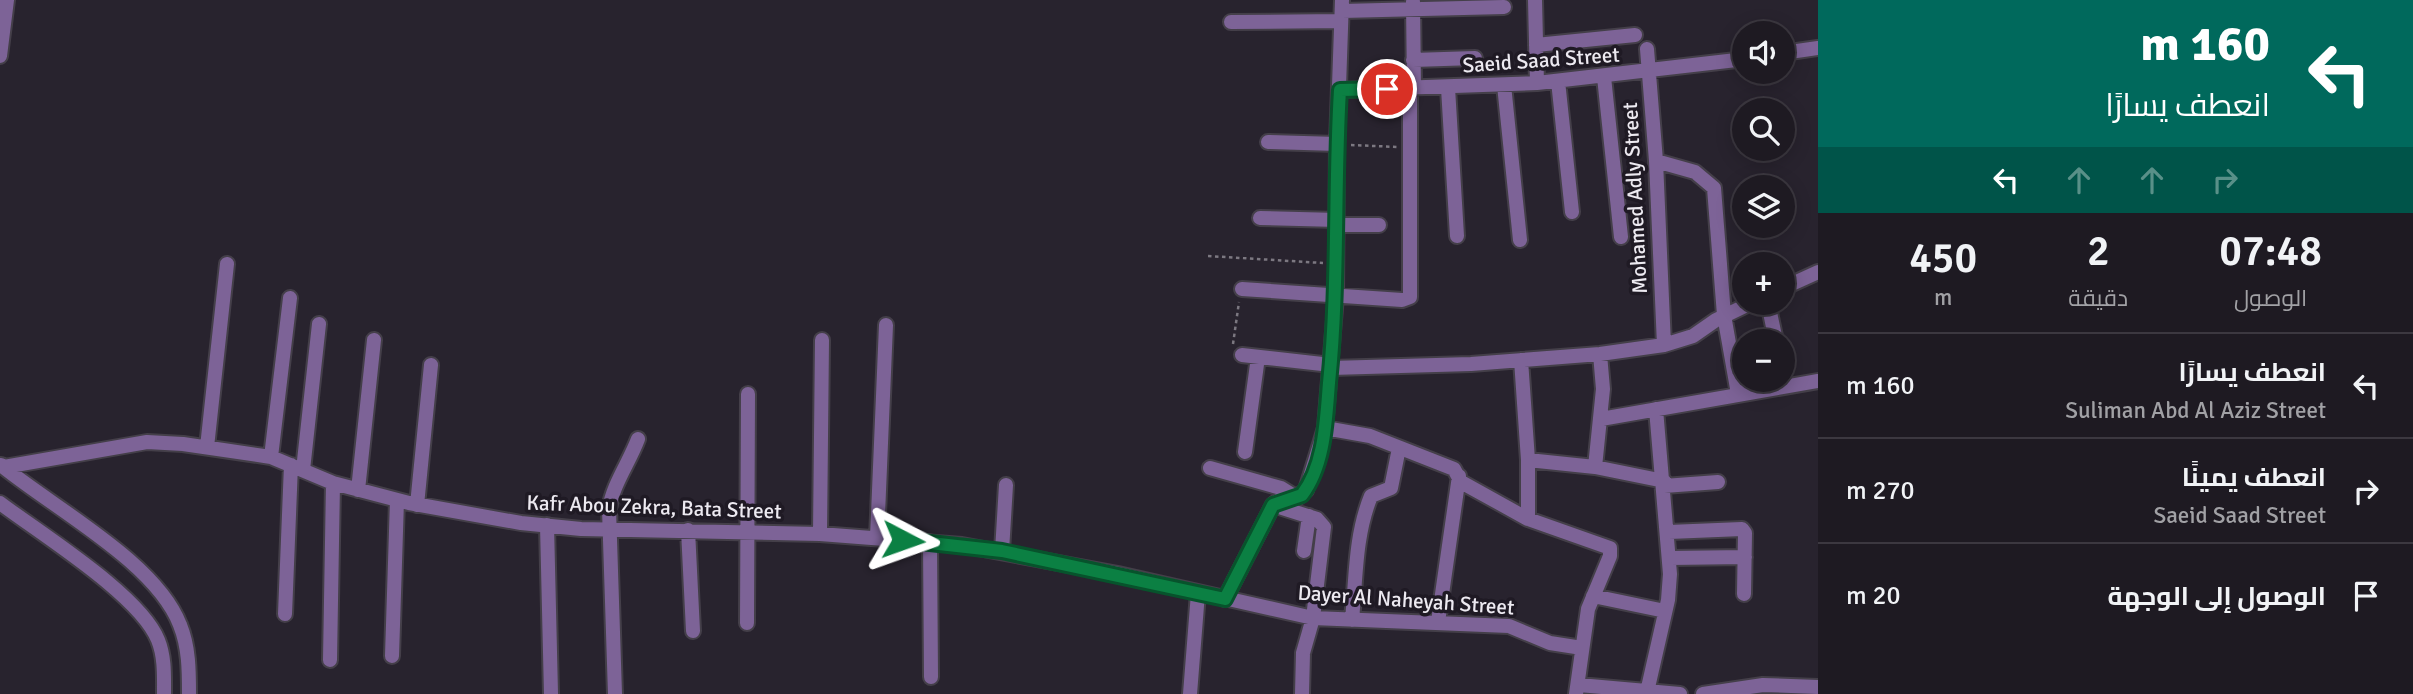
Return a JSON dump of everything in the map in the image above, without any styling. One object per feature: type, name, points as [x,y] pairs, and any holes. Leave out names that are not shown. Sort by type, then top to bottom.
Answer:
[{"type":"street","points":[[0,56],[7,0]]},
{"type":"street","points":[[1535,0],[1537,83]]},
{"type":"street","points":[[1242,289],[1402,300],[1410,297],[1412,5]]},
{"type":"street","points":[[1231,22],[1412,5],[1504,7]]},
{"type":"street","points":[[1225,599],[1273,505],[1282,500],[1297,498],[1309,483],[1325,429],[1336,296],[1337,144],[1342,11]]},
{"type":"street","points":[[1536,45],[1635,35]]},
{"type":"street","points":[[1795,51],[1818,48]]},
{"type":"street","name":"Mohamed Adly Street","points":[[1647,49],[1656,161],[1664,345]]},
{"type":"street","points":[[1413,60],[1475,58]]},
{"type":"street","name":"Saeid Saad Street","points":[[1340,90],[1537,83],[1732,61]]},
{"type":"street","points":[[1604,77],[1621,237]]},
{"type":"street","points":[[1558,81],[1572,212]]},
{"type":"street","points":[[1504,85],[1520,240]]},
{"type":"street","points":[[1448,88],[1457,236]]},
{"type":"street","points":[[1268,142],[1337,144]]},
{"type":"street","points":[[1656,161],[1695,172],[1714,188],[1724,315],[1738,394]]},
{"type":"street","points":[[1260,218],[1379,225]]},
{"type":"street","points":[[207,447],[227,264]]},
{"type":"street","points":[[1795,283],[1818,272]]},
{"type":"street","points":[[271,457],[290,298]]},
{"type":"street","points":[[1242,355],[1331,366],[1521,360],[1601,354],[1664,345],[1698,334],[1732,311]]},
{"type":"street","points":[[285,614],[297,468],[319,324]]},
{"type":"street","points":[[877,538],[886,325]]},
{"type":"street","points":[[358,490],[374,340]]},
{"type":"street","points":[[820,534],[822,340]]},
{"type":"street","points":[[1595,467],[1601,419],[1601,354]]},
{"type":"street","points":[[1245,452],[1258,357]]},
{"type":"street","points":[[1521,360],[1528,460],[1528,519]]},
{"type":"street","points":[[417,505],[431,365]]},
{"type":"street","points":[[1601,419],[1818,381]]},
{"type":"street","points":[[747,624],[748,394]]},
{"type":"street","points":[[1647,692],[1665,611],[1670,558],[1656,409]]},
{"type":"street","points":[[1325,429],[1370,436],[1454,469],[1461,482],[1528,519],[1610,548],[1610,556],[1593,596],[1577,689],[1680,694]]},
{"type":"street","points":[[615,694],[607,530],[611,496],[638,439]]},
{"type":"street","name":"Kafr Abou Zekra, Bata Street","points":[[2,465],[147,442],[207,447],[271,457],[333,483],[417,505],[547,525],[607,530],[820,534],[930,542],[1002,551],[1225,599]]},
{"type":"street","points":[[1352,620],[1357,550],[1364,518],[1371,496],[1391,488],[1399,448]]},
{"type":"street","points":[[1528,460],[1595,467],[1664,483],[1718,482]]},
{"type":"street","points":[[2,465],[132,565],[159,591],[183,634],[189,694]]},
{"type":"street","points":[[1210,468],[1273,485],[1297,498]]},
{"type":"street","points":[[1438,622],[1459,477]]},
{"type":"street","points":[[330,660],[333,483]]},
{"type":"street","points":[[1002,551],[1006,485]]},
{"type":"street","points":[[392,656],[397,500]]},
{"type":"street","points":[[0,503],[112,587],[147,620],[159,643],[164,694]]},
{"type":"street","points":[[1273,505],[1317,519],[1324,527],[1313,618],[1303,653],[1302,694]]},
{"type":"street","points":[[1304,551],[1309,516]]},
{"type":"street","points":[[547,525],[551,694]]},
{"type":"street","points":[[1669,532],[1742,529],[1745,557],[1744,594]]},
{"type":"street","points":[[688,530],[693,631]]},
{"type":"street","points":[[930,542],[931,677]]},
{"type":"street","points":[[1670,558],[1745,557]]},
{"type":"street","points":[[1195,694],[1198,593]]},
{"type":"street","points":[[1593,596],[1665,611]]},
{"type":"street","name":"Dayer Al Naheyah Street","points":[[1225,599],[1313,618],[1508,626],[1550,643],[1582,648]]},
{"type":"street","points":[[1703,694],[1763,685],[1818,687]]},
{"type":"path","points":[[1337,144],[1410,148]]},
{"type":"path","points":[[1208,256],[1336,264]]},
{"type":"path","points":[[1242,289],[1233,347],[1235,352],[1242,355]]},
{"type":"route","points":[[903,540],[1002,551],[1225,599],[1273,505],[1275,502],[1302,495],[1317,461],[1325,429],[1336,296],[1340,90],[1387,89]]}]
